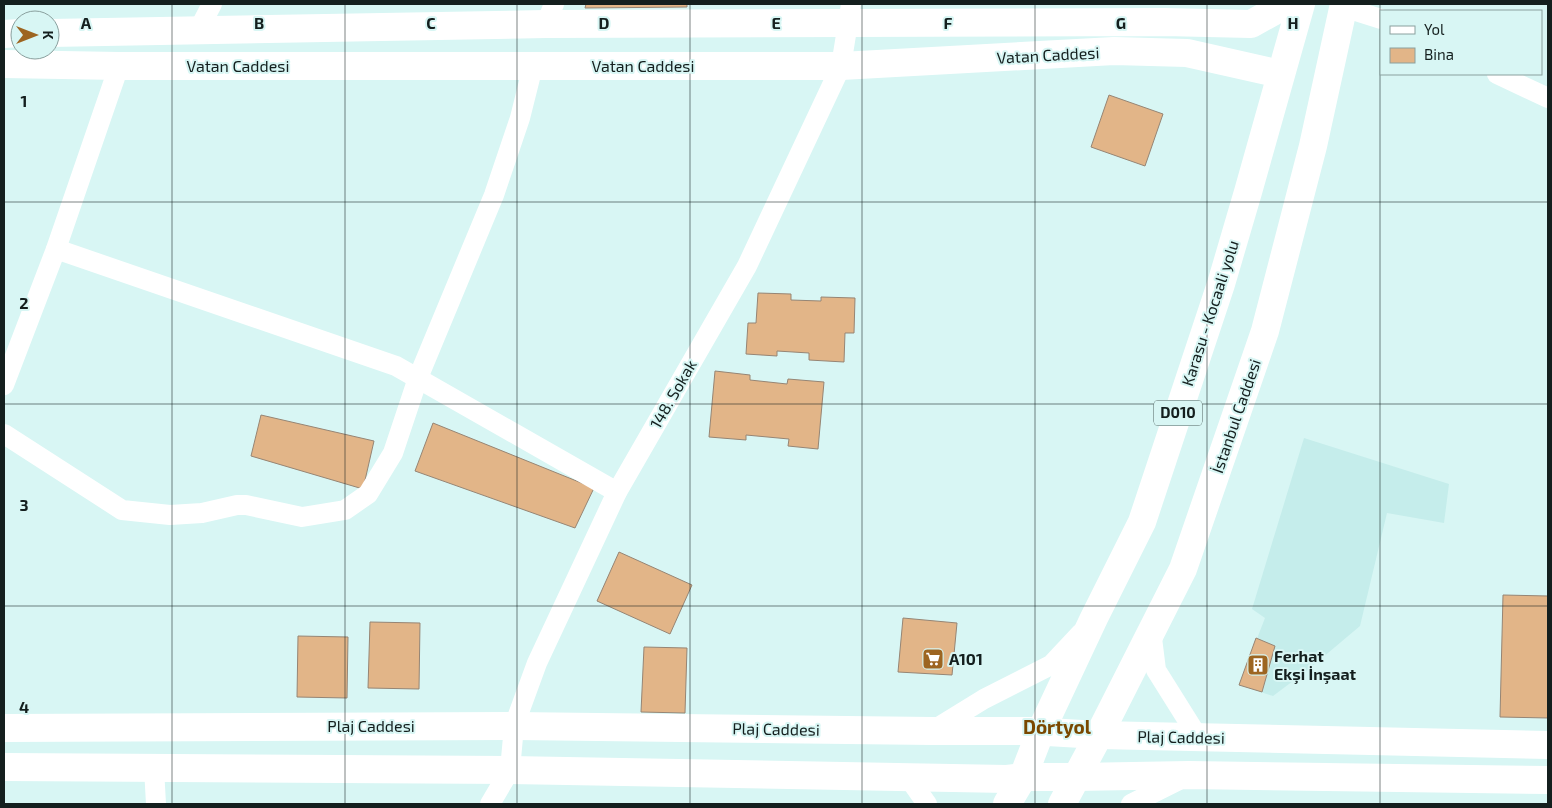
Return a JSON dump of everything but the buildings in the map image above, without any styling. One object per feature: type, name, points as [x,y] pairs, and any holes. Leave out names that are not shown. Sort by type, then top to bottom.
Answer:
[{"type":"main road","name":"Vatan Caddesi","points":[[60,33],[199,29],[550,14],[850,14],[1251,24],[1288,4]]},
{"type":"main road","name":"Karasu - Kocaali yolu","points":[[1007,804],[1023,777],[1040,733],[1142,522],[1221,284],[1301,4]]},
{"type":"main road","name":"İstanbul Caddesi","points":[[1062,804],[1183,569],[1265,331],[1313,146],[1344,6]]},
{"type":"main road","name":"Vatan Caddesi","points":[[4,64],[119,66],[841,66],[1114,51],[1187,53],[1280,74]]},
{"type":"main road","name":"Plaj Caddesi","points":[[4,728],[514,726],[1030,731],[1040,733],[1198,738],[1548,745]]},
{"type":"main road","points":[[4,767],[510,770],[1007,779],[1023,777],[1189,775],[1548,780]]},
{"type":"street","points":[[199,29],[212,4]]},
{"type":"street","points":[[1344,6],[1380,19]]},
{"type":"street","name":"148. Sokak","points":[[510,770],[514,726],[537,663],[617,492],[747,266],[841,66],[850,14]]},
{"type":"street","points":[[4,385],[56,248],[119,66]]},
{"type":"street","points":[[4,434],[122,510],[170,515],[202,513],[237,505],[246,505],[302,517],[345,510],[368,494],[393,452],[418,378],[494,195],[520,118],[533,66]]},
{"type":"street","points":[[1500,75],[1548,98]]},
{"type":"street","points":[[56,248],[396,366],[617,492]]},
{"type":"street","points":[[932,731],[984,699],[1051,665],[1094,618]]},
{"type":"street","points":[[1151,630],[1156,670],[1198,738]]},
{"type":"street","points":[[154,768],[156,804]]},
{"type":"street","points":[[490,804],[510,770]]},
{"type":"street","points":[[1131,804],[1189,775]]},
{"type":"street","points":[[908,777],[927,804]]},
{"type":"shaded area","points":[[1304,438],[1449,484],[1444,523],[1387,513],[1360,626],[1309,669],[1273,696],[1239,685],[1265,618],[1252,609]]},
{"type":"place","name":"A101","points":[[933,659]]},
{"type":"place","name":"Ferhat Ekşi İnşaat","points":[[1258,665]]},
{"type":"district","name":"Dörtyol","points":[[1057,727]]}]
